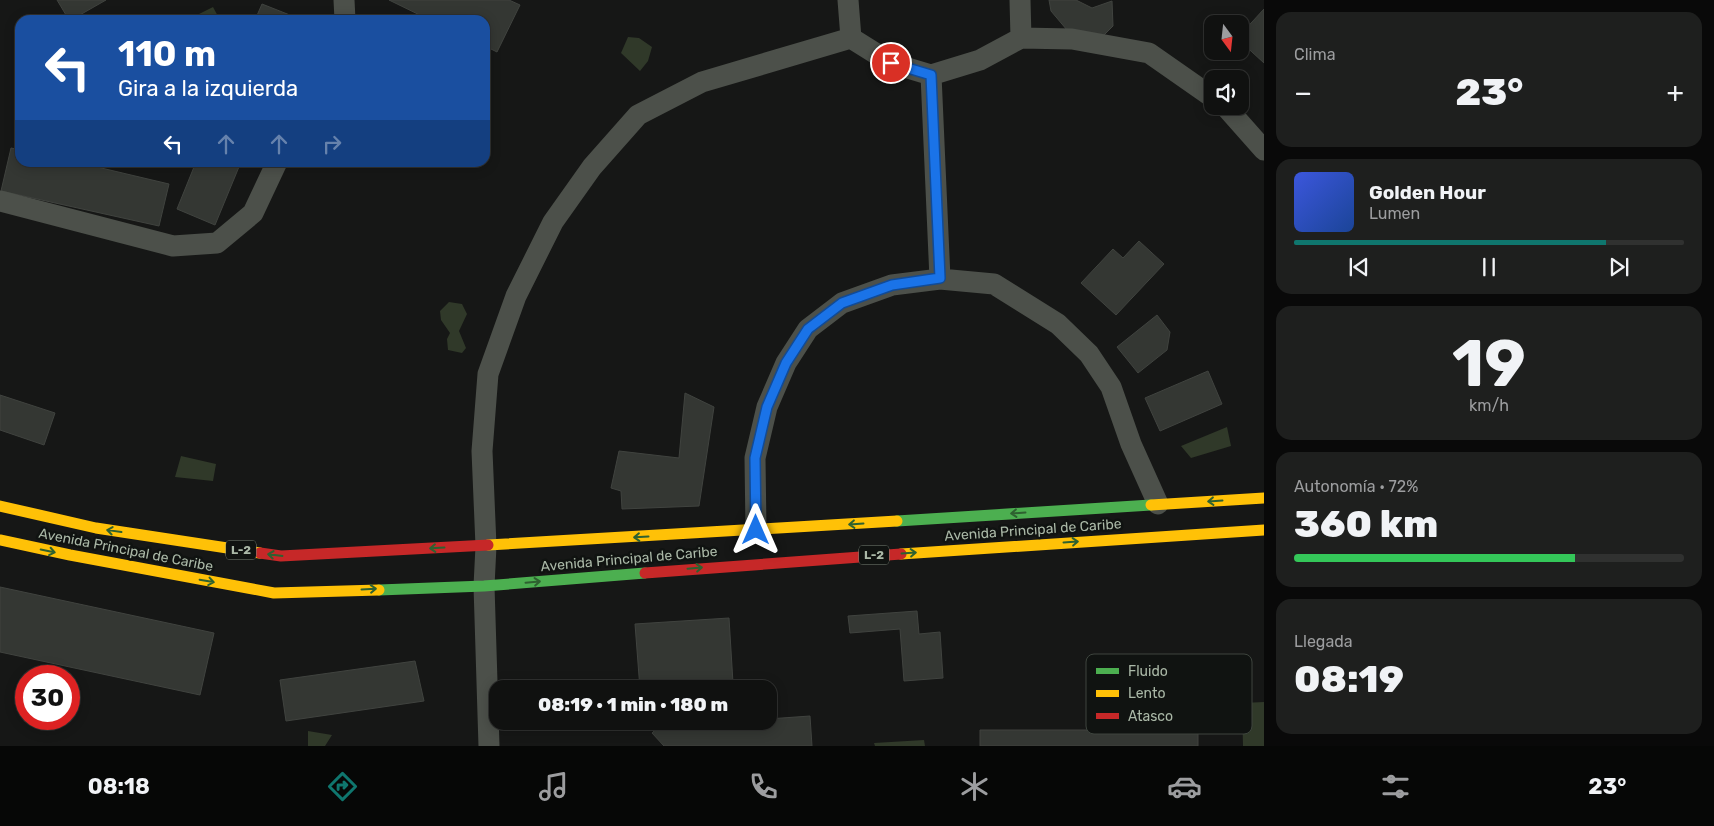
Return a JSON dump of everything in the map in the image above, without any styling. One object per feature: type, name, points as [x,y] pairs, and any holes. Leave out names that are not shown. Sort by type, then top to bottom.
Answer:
[{"type":"main road","name":"Avenida Principal de Caribe","points":[[0,506],[96,528],[281,556],[486,546],[1264,498]]},
{"type":"main road","name":"Avenida Principal de Caribe","points":[[0,540],[79,557],[274,593],[484,586],[761,563],[1264,530]]},
{"type":"street","points":[[344,0],[345,15]]},
{"type":"street","points":[[848,0],[851,38]]},
{"type":"street","points":[[1020,0],[1021,38]]},
{"type":"street","points":[[489,746],[484,586],[486,546],[482,451],[488,374],[516,296],[552,222],[592,168],[638,115],[702,82],[851,38],[891,63],[931,75],[980,60],[1021,38],[1072,39],[1149,53],[1204,91]]},
{"type":"street","points":[[931,75],[940,278]]},
{"type":"street","points":[[1233,115],[1264,150]]},
{"type":"street","points":[[0,201],[173,246],[217,242],[253,212],[275,167]]},
{"type":"street","points":[[756,530],[755,458],[767,407],[786,363],[808,329],[842,303],[892,285],[940,278],[994,284],[1058,324],[1089,354],[1111,387],[1131,444],[1158,504]]},
{"type":"shaded area","points":[[213,7],[217,15],[197,15]]},
{"type":"shaded area","points":[[628,37],[639,38],[652,47],[648,61],[640,71],[621,53]]},
{"type":"shaded area","points":[[449,302],[462,304],[467,314],[459,331],[466,348],[462,353],[448,350],[447,339],[450,333],[441,320],[440,311]]},
{"type":"shaded area","points":[[1227,427],[1231,446],[1191,458],[1181,446]]},
{"type":"shaded area","points":[[181,456],[216,464],[213,481],[175,477]]},
{"type":"shaded area","points":[[1264,702],[1264,746],[1243,746],[1243,734],[1252,734],[1252,703]]},
{"type":"shaded area","points":[[308,731],[332,735],[325,746],[308,746]]},
{"type":"shaded area","points":[[924,740],[925,746],[875,746],[874,743]]},
{"type":"building","points":[[57,0],[106,0],[80,15],[66,15]]},
{"type":"building","points":[[389,0],[509,0],[520,5],[497,52],[490,48],[490,15],[420,15]]},
{"type":"building","points":[[1049,0],[1076,0],[1092,8],[1112,1],[1113,26],[1101,38],[1067,30],[1051,11]]},
{"type":"building","points":[[262,4],[290,15],[257,15]]},
{"type":"building","points":[[1264,9],[1264,63],[1249,49],[1249,25]]},
{"type":"building","points":[[11,148],[15,149],[15,167],[97,167],[169,184],[159,226],[1,191]]},
{"type":"building","points":[[194,167],[239,167],[215,225],[177,209]]},
{"type":"building","points":[[1139,241],[1164,264],[1116,315],[1081,283],[1113,249],[1123,258]]},
{"type":"building","points":[[1157,315],[1170,332],[1167,350],[1138,373],[1117,347]]},
{"type":"building","points":[[1208,371],[1222,404],[1160,431],[1145,398]]},
{"type":"building","points":[[685,393],[714,407],[699,506],[622,509],[621,491],[611,488],[619,451],[679,458]]},
{"type":"building","points":[[0,395],[55,413],[44,445],[0,430]]},
{"type":"building","points":[[0,587],[214,633],[200,695],[80,669],[80,665],[60,665],[0,652]]},
{"type":"building","points":[[917,611],[919,634],[940,632],[943,678],[904,681],[900,629],[850,633],[848,616]]},
{"type":"building","points":[[729,618],[733,680],[639,680],[635,624]]},
{"type":"building","points":[[415,661],[424,701],[286,721],[280,680]]},
{"type":"building","points":[[810,716],[812,746],[664,746],[652,733],[655,730],[777,730],[777,718]]},
{"type":"building","points":[[980,730],[1086,730],[1086,734],[1198,734],[1198,746],[980,746]]},
{"type":"traffic: fast","points":[[897,521],[1151,505]]},
{"type":"traffic: fast","points":[[379,590],[484,586],[645,573]]},
{"type":"traffic: slow","points":[[1151,505],[1264,498]]},
{"type":"traffic: slow","points":[[0,506],[96,528],[260,553]]},
{"type":"traffic: slow","points":[[488,545],[897,521]]},
{"type":"traffic: slow","points":[[901,554],[1264,530]]},
{"type":"traffic: slow","points":[[0,540],[274,593],[379,590]]},
{"type":"traffic: jam","points":[[260,553],[281,556],[488,545]]},
{"type":"traffic: jam","points":[[645,573],[901,554]]},
{"type":"route","points":[[756,530],[755,458],[767,407],[786,363],[808,329],[842,303],[892,285],[940,278],[931,75],[891,63]]}]
